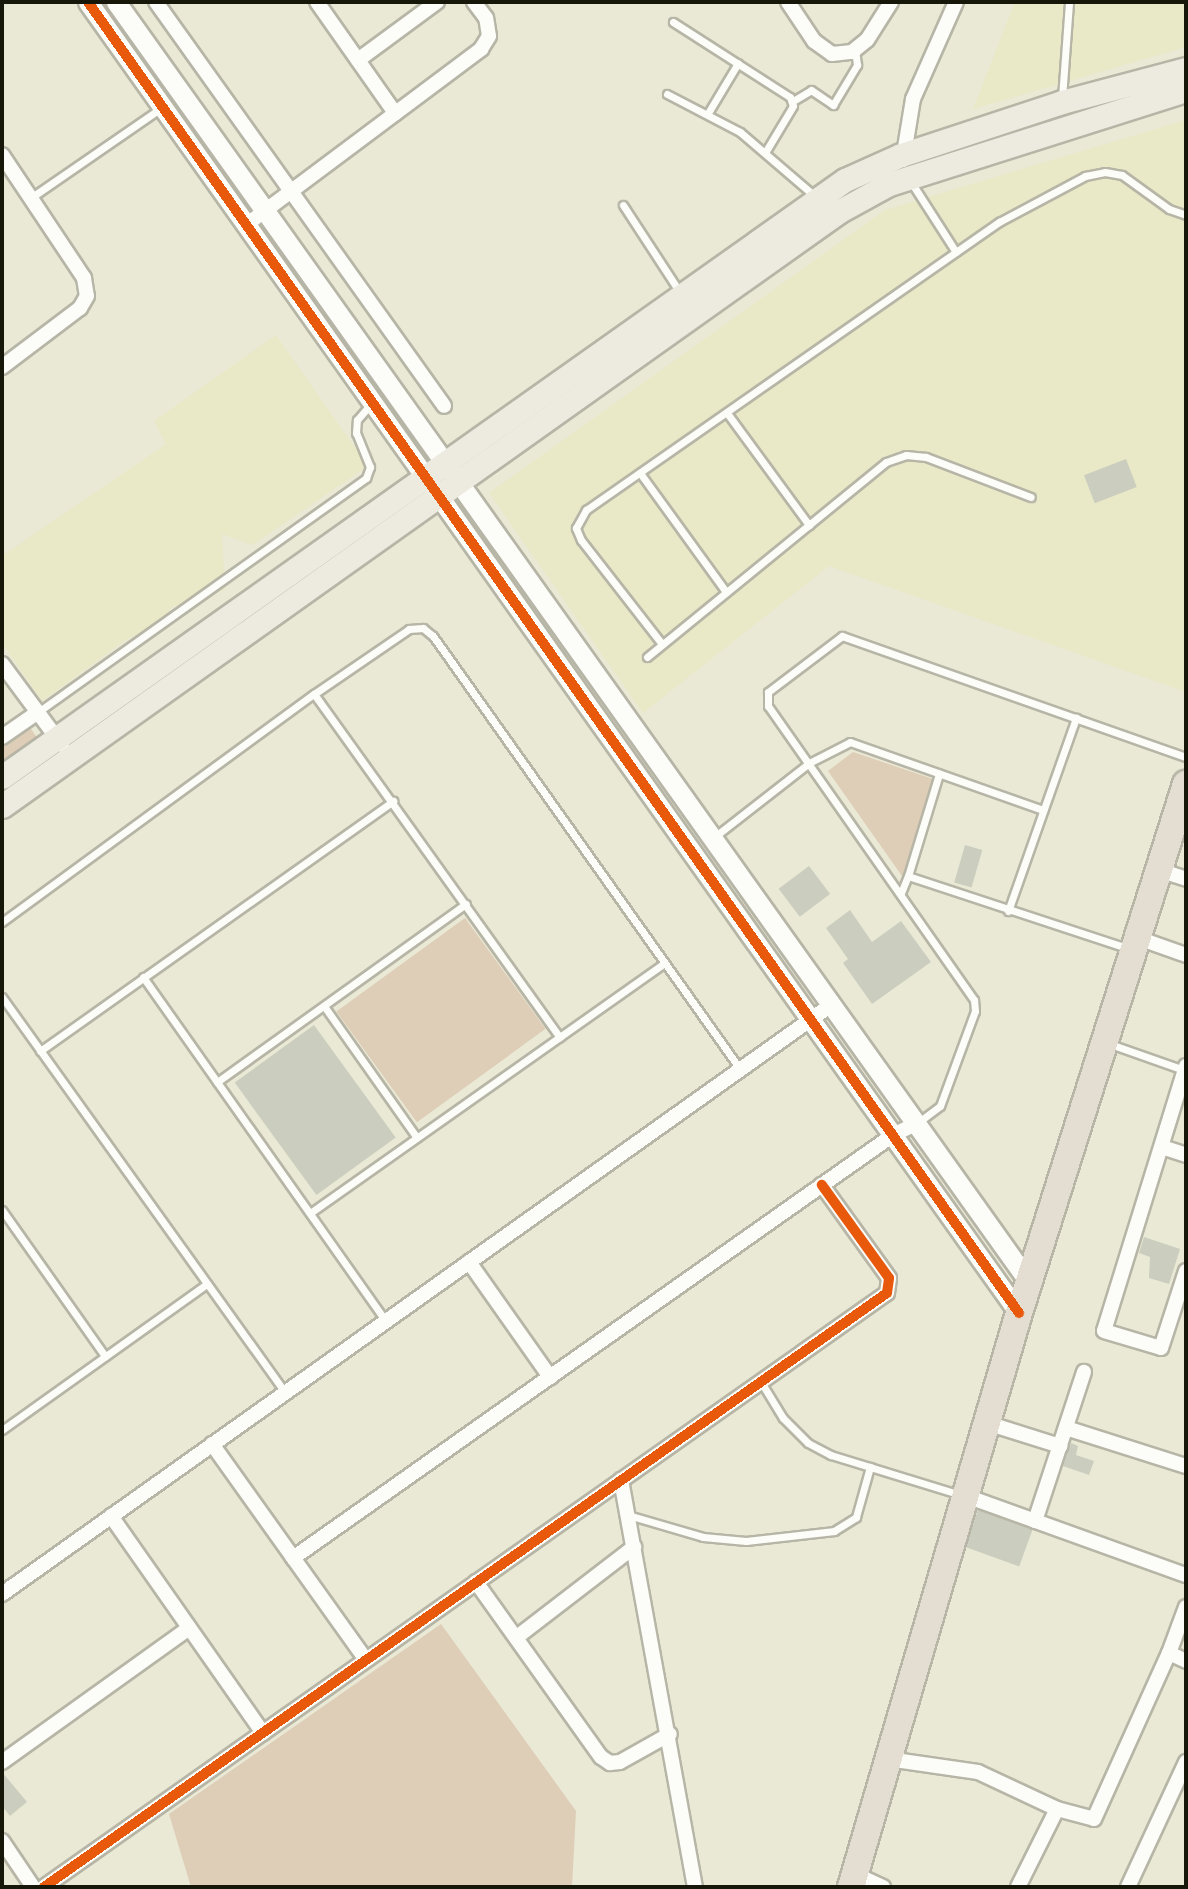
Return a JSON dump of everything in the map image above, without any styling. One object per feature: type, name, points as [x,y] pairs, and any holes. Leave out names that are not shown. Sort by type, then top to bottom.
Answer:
[{"type":"highway","points":[[853,1880],[1019,1313],[1186,784]]},
{"type":"main road","points":[[441,481],[681,295],[845,180],[901,155],[1062,102],[1186,69]]},
{"type":"main road","points":[[2,806],[64,748],[441,481],[838,212],[908,178],[1186,90]]},
{"type":"main road","points":[[2,777],[64,748]]},
{"type":"street","points":[[88,2],[372,404],[441,481],[711,839],[1029,1282]]},
{"type":"street","points":[[116,2],[264,211],[441,481],[810,1020],[1019,1313]]},
{"type":"street","points":[[156,2],[288,192],[444,406]]},
{"type":"street","points":[[317,2],[395,113]]},
{"type":"street","points":[[358,60],[438,2]]},
{"type":"street","points":[[246,225],[481,49],[489,36],[486,18],[474,2]]},
{"type":"street","points":[[788,2],[823,47],[832,54],[855,49],[891,2]]},
{"type":"street","points":[[908,178],[901,155],[913,99],[956,2]]},
{"type":"street","points":[[2,155],[7,172],[32,197],[84,278],[87,296],[79,308],[2,367]]},
{"type":"street","points":[[2,664],[64,748]]},
{"type":"street","points":[[2,737],[37,712]]},
{"type":"street","points":[[1159,870],[1186,878]]},
{"type":"street","points":[[1136,944],[1186,955]]},
{"type":"street","points":[[2,1594],[831,1005]]},
{"type":"street","points":[[1186,1068],[1104,1331],[1160,1349],[1186,1271]]},
{"type":"street","points":[[293,1558],[893,1135],[916,1125]]},
{"type":"street","points":[[1162,1147],[1186,1155]]},
{"type":"street","points":[[44,1887],[891,1286],[822,1185]]},
{"type":"street","points":[[470,1262],[550,1377]]},
{"type":"street","points":[[1035,1521],[1084,1372]]},
{"type":"street","points":[[987,1423],[1060,1446]]},
{"type":"street","points":[[1066,1428],[1186,1466]]},
{"type":"street","points":[[212,1444],[366,1660]]},
{"type":"street","points":[[621,1480],[670,1734],[695,1887]]},
{"type":"street","points":[[966,1496],[1186,1575]]},
{"type":"street","points":[[111,1516],[263,1733]]},
{"type":"street","points":[[517,1637],[634,1547]]},
{"type":"street","points":[[476,1582],[601,1757],[610,1763],[620,1762],[670,1734]]},
{"type":"street","points":[[888,1759],[978,1772],[1089,1821],[1098,1815],[1169,1653],[1186,1606]]},
{"type":"street","points":[[2,1762],[189,1628]]},
{"type":"street","points":[[1169,1653],[1186,1661]]},
{"type":"street","points":[[1128,1887],[1186,1762]]},
{"type":"street","points":[[1018,1887],[1057,1809]]},
{"type":"street","points":[[2,1841],[33,1887]]},
{"type":"street","points":[[853,1880],[883,1887]]},
{"type":"lane","points":[[1062,102],[1069,2]]},
{"type":"lane","points":[[673,23],[738,63],[793,102]]},
{"type":"lane","points":[[766,151],[793,102],[811,90],[833,106],[857,65],[855,49]]},
{"type":"lane","points":[[708,113],[738,63]]},
{"type":"lane","points":[[667,94],[708,113],[766,151],[817,198]]},
{"type":"lane","points":[[32,197],[163,107]]},
{"type":"lane","points":[[662,645],[581,540],[576,528],[586,510],[999,222],[1085,176],[1105,172],[1122,175],[1169,209],[1186,215]]},
{"type":"lane","points":[[908,178],[956,252]]},
{"type":"lane","points":[[622,205],[681,295]]},
{"type":"lane","points":[[37,712],[366,478],[370,467],[356,433],[357,421],[372,404]]},
{"type":"lane","points":[[727,413],[809,525]]},
{"type":"lane","points":[[647,657],[886,462],[906,455],[926,457],[1031,497]]},
{"type":"lane","points":[[640,473],[726,592]]},
{"type":"lane","points":[[2,922],[314,694],[409,629],[423,628],[433,636],[740,1069]]},
{"type":"lane","points":[[916,1125],[940,1106],[975,1011],[974,1000],[765,699],[768,692],[842,636],[1186,757]]},
{"type":"lane","points":[[314,694],[560,1037]]},
{"type":"lane","points":[[1008,911],[1076,718]]},
{"type":"lane","points":[[711,839],[809,763],[850,742],[1043,810]]},
{"type":"lane","points":[[901,893],[939,774]]},
{"type":"lane","points":[[40,1051],[393,801]]},
{"type":"lane","points":[[908,876],[1008,911],[1136,944]]},
{"type":"lane","points":[[217,1083],[466,904]]},
{"type":"lane","points":[[310,1213],[665,963]]},
{"type":"lane","points":[[143,977],[386,1321]]},
{"type":"lane","points":[[2,997],[285,1393]]},
{"type":"lane","points":[[324,1006],[417,1138]]},
{"type":"lane","points":[[1105,1042],[1186,1068]]},
{"type":"lane","points":[[2,1210],[105,1356]]},
{"type":"lane","points":[[2,1430],[207,1284]]},
{"type":"lane","points":[[760,1381],[783,1418],[808,1443],[870,1467],[966,1496]]},
{"type":"lane","points":[[628,1516],[703,1538],[746,1542],[834,1531],[856,1517],[870,1467]]},
{"type":"shaded area","points":[[1015,2],[1186,2],[1186,47],[973,109]]},
{"type":"shaded area","points":[[1186,120],[1186,692],[829,566],[643,713],[489,493],[885,210]]},
{"type":"shaded area","points":[[276,335],[368,466],[252,545],[222,534],[225,590],[172,607],[158,626],[127,639],[42,701],[2,643],[2,556],[166,444],[154,421]]},
{"type":"shaded area","points":[[29,726],[40,742],[2,769],[2,746]]},
{"type":"shaded area","points":[[853,752],[936,780],[914,873],[902,876],[828,771]]},
{"type":"shaded area","points":[[465,918],[546,1029],[417,1122],[336,1011]]},
{"type":"shaded area","points":[[441,1624],[576,1811],[572,1887],[191,1887],[169,1814]]},
{"type":"building","points":[[1126,459],[1137,487],[1095,503],[1084,475]]},
{"type":"building","points":[[965,845],[982,850],[972,887],[954,882]]},
{"type":"building","points":[[809,866],[830,894],[800,917],[779,889]]},
{"type":"building","points":[[850,910],[872,942],[901,921],[931,962],[872,1004],[843,963],[848,959],[826,928]]},
{"type":"building","points":[[314,1025],[396,1137],[316,1195],[235,1083]]},
{"type":"building","points":[[1144,1237],[1180,1249],[1169,1284],[1149,1278],[1150,1257],[1139,1253]]},
{"type":"building","points":[[1071,1443],[1078,1446],[1076,1455],[1094,1461],[1089,1475],[1063,1466]]},
{"type":"building","points":[[978,1510],[1033,1530],[1019,1566],[965,1547]]},
{"type":"building","points":[[2,1772],[27,1802],[10,1816],[2,1806]]},
{"type":"cycle path","points":[[88,2],[1019,1313]]},
{"type":"cycle path","points":[[44,1887],[887,1293],[889,1278],[822,1185]]}]
